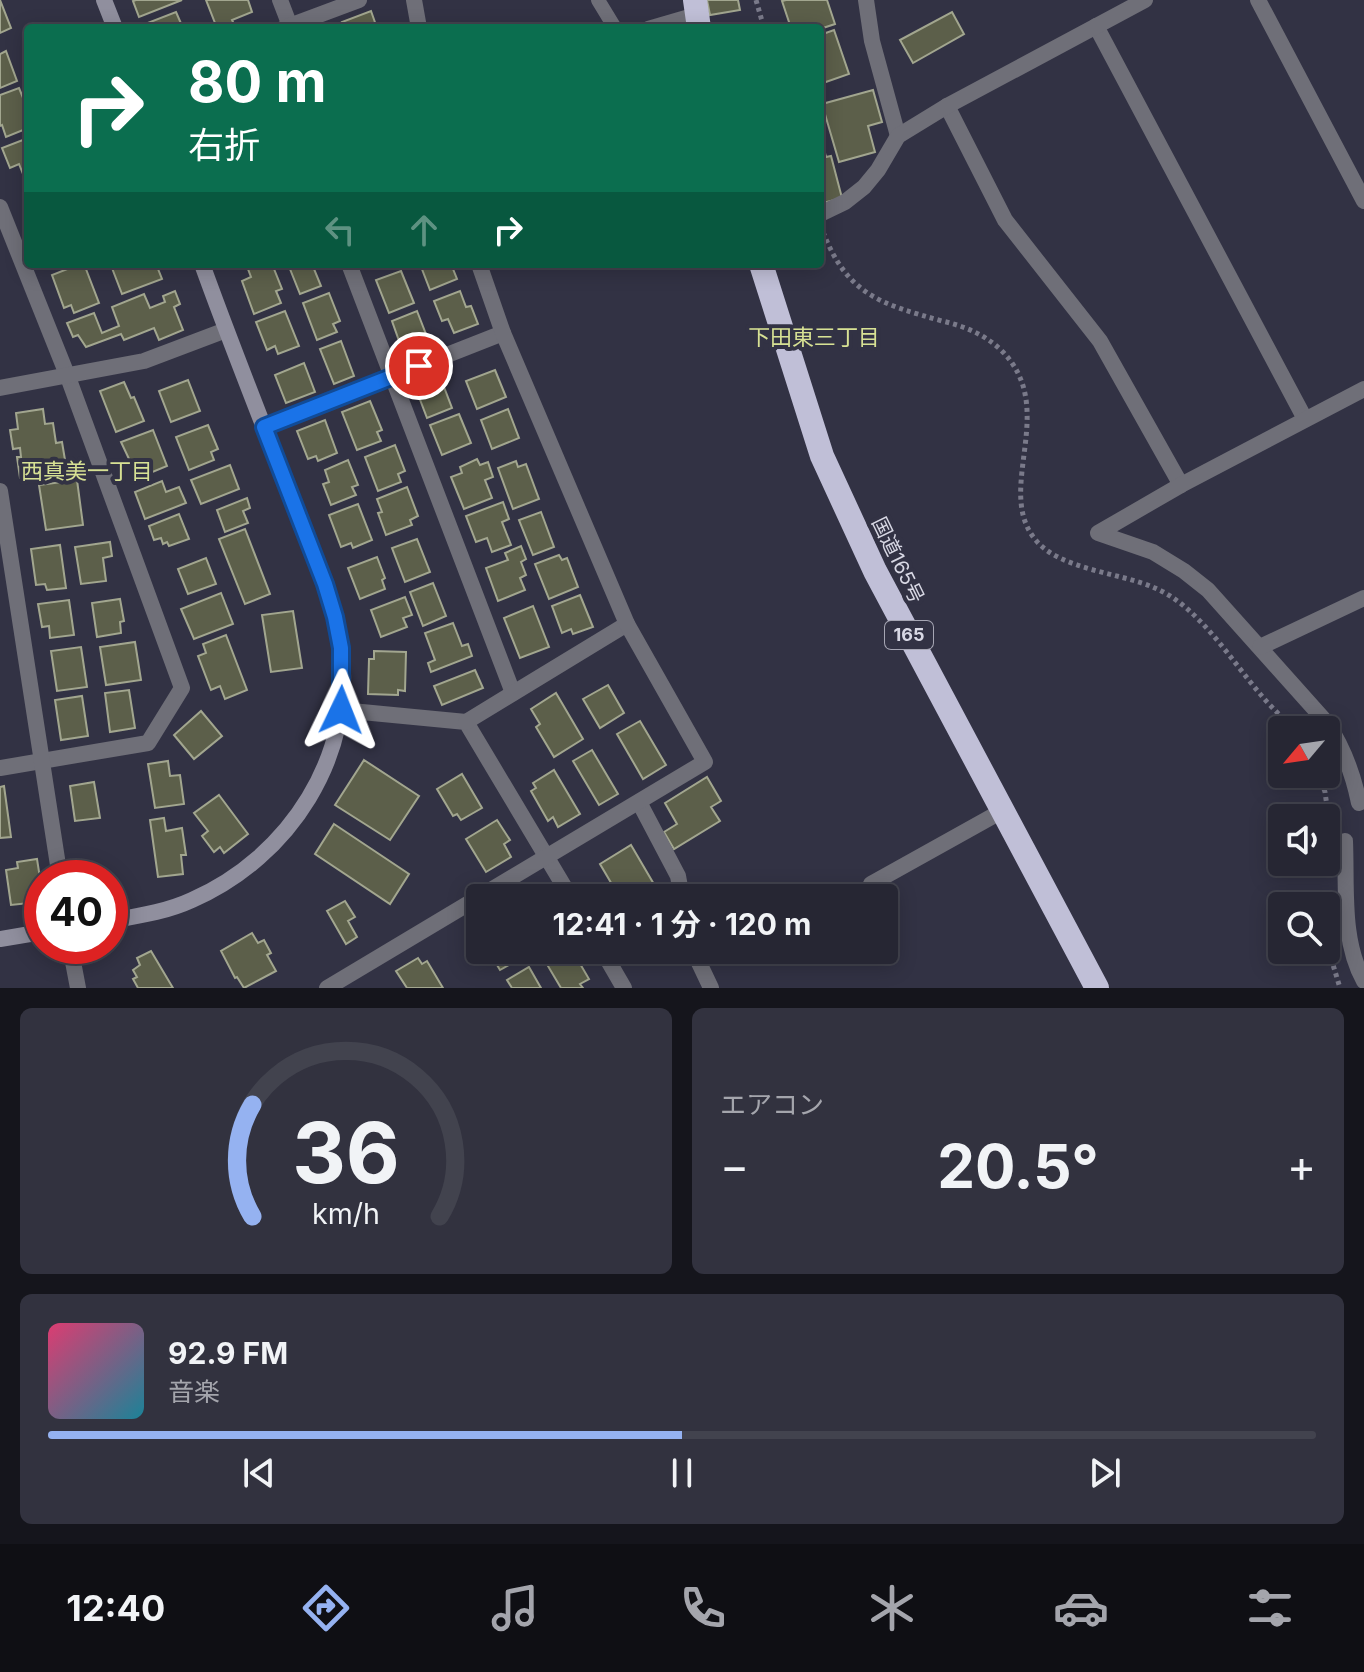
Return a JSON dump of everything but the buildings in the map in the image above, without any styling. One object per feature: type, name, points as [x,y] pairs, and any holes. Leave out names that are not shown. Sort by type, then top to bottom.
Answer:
[{"type":"highway","name":"国道165号","points":[[762,268],[822,456],[875,571],[1097,988]]},
{"type":"street","points":[[104,0],[113,24]]},
{"type":"street","points":[[280,0],[286,24]]},
{"type":"street","points":[[295,24],[359,0]]},
{"type":"street","points":[[414,0],[418,24]]},
{"type":"street","points":[[866,0],[872,41],[898,136]]},
{"type":"street","points":[[824,212],[845,202],[864,187],[898,136],[947,106],[1145,0]]},
{"type":"street","points":[[1258,0],[1364,201]]},
{"type":"street","points":[[1096,26],[1305,419]]},
{"type":"street","points":[[947,106],[1005,220],[1100,341],[1181,485]]},
{"type":"street","points":[[0,207],[24,267]]},
{"type":"street","points":[[0,768],[148,743],[182,688],[68,377],[24,268]]},
{"type":"street","points":[[128,918],[190,901],[242,872],[272,847],[298,816],[324,771],[341,710],[341,648],[325,584],[203,268]]},
{"type":"street","points":[[350,268],[513,693]]},
{"type":"street","points":[[327,988],[705,762],[627,624],[503,333],[480,268]]},
{"type":"street","points":[[0,388],[144,361],[226,330]]},
{"type":"street","points":[[264,427],[503,333]]},
{"type":"street","points":[[1364,389],[1181,485],[1098,533],[1153,552],[1208,590],[1327,723],[1341,744],[1359,803],[1364,800]]},
{"type":"street","points":[[0,491],[57,860]]},
{"type":"street","points":[[1260,647],[1364,598]]},
{"type":"street","points":[[341,710],[466,722],[627,624]]},
{"type":"street","points":[[466,722],[563,884]]},
{"type":"street","points":[[639,802],[679,884]]},
{"type":"street","points":[[871,884],[1002,811]]},
{"type":"street","points":[[1345,841],[1349,944],[1364,981]]},
{"type":"street","points":[[0,939],[24,935]]},
{"type":"street","points":[[73,964],[78,988]]},
{"type":"street","points":[[610,964],[624,988]]},
{"type":"street","points":[[700,964],[711,988]]},
{"type":"lane","points":[[598,0],[613,24]]},
{"type":"lane","points":[[662,24],[697,14]]},
{"type":"path","points":[[756,0],[763,24]]},
{"type":"path","points":[[824,234],[831,252],[868,295],[890,307],[960,325],[982,335],[1018,369],[1027,399],[1020,501],[1033,538],[1048,553],[1157,589],[1182,604],[1282,716]]},
{"type":"district","name":"下田東三丁目","points":[[814,337]]},
{"type":"district","name":"西真美一丁目","points":[[87,471]]},
{"type":"route","points":[[341,710],[341,648],[335,617],[264,427],[419,366]]}]
